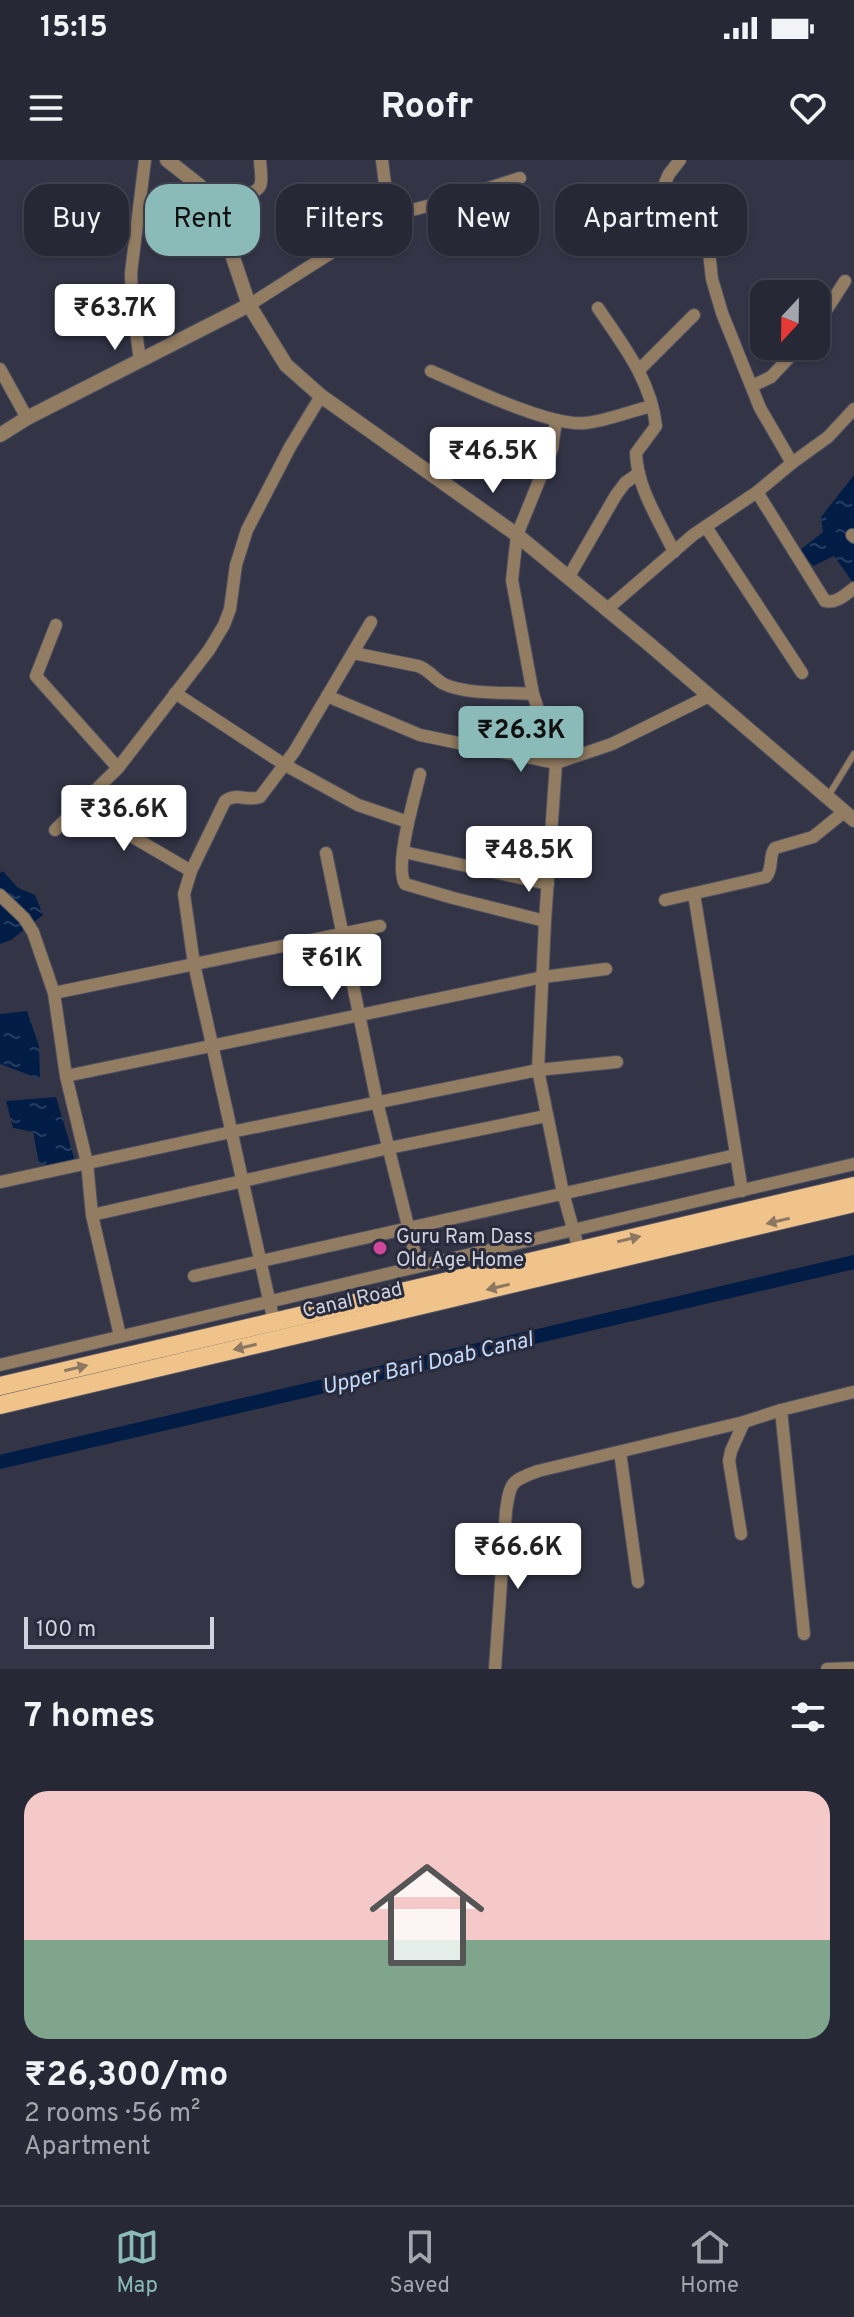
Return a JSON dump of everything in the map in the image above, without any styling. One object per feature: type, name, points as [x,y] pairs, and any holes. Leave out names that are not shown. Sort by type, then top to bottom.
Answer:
[{"type":"main road","name":"Canal Road","points":[[0,1386],[854,1186]]},
{"type":"main road","name":"Canal Road","points":[[0,1405],[854,1203]]},
{"type":"street","points":[[140,361],[131,273],[145,160]]},
{"type":"street","points":[[167,160],[197,184]]},
{"type":"street","points":[[260,160],[260,186]]},
{"type":"street","points":[[382,160],[385,184]]},
{"type":"street","points":[[680,160],[665,183],[666,199],[708,243],[712,279],[722,313],[760,408],[792,463]]},
{"type":"street","points":[[412,210],[520,178]]},
{"type":"street","points":[[232,256],[249,305],[286,365],[321,396],[517,535],[849,816],[813,837],[775,848],[771,855],[772,868],[766,877],[665,900]]},
{"type":"street","points":[[0,435],[27,418],[249,305],[326,256]]},
{"type":"street","points":[[830,304],[845,281]]},
{"type":"street","points":[[598,308],[639,370],[649,392],[656,426],[636,453],[639,473],[674,552]]},
{"type":"street","points":[[639,370],[694,315]]},
{"type":"street","points":[[752,386],[771,377],[787,360]]},
{"type":"street","points":[[0,369],[27,418]]},
{"type":"street","points":[[431,371],[556,420],[584,423],[652,406]]},
{"type":"street","points":[[55,830],[118,768],[209,650],[224,625],[233,596],[238,556],[247,530],[290,447],[321,396]]},
{"type":"street","points":[[606,610],[706,527],[828,437],[854,409]]},
{"type":"street","points":[[556,420],[552,449],[517,535],[512,580],[533,694],[556,763],[538,1070],[563,1193],[579,1250]]},
{"type":"street","points":[[568,578],[616,495],[625,483],[639,473]]},
{"type":"street","points":[[757,492],[825,601],[838,600],[854,588]]},
{"type":"street","points":[[706,527],[802,673]]},
{"type":"street","points":[[274,1322],[194,964],[184,894],[191,871],[225,801],[234,796],[260,797],[285,765],[371,622]]},
{"type":"street","points":[[56,625],[36,676],[118,768]]},
{"type":"street","points":[[353,653],[427,669],[445,684],[457,687],[533,694]]},
{"type":"street","points":[[175,693],[285,765],[358,805],[408,822]]},
{"type":"street","points":[[327,696],[420,735],[556,763],[612,744],[709,696]]},
{"type":"street","points":[[420,774],[408,822],[402,879],[409,887],[545,921]]},
{"type":"street","points":[[80,806],[191,871]]},
{"type":"street","points":[[404,852],[548,884]]},
{"type":"street","points":[[326,853],[377,1102],[418,1266]]},
{"type":"street","points":[[694,894],[742,1191]]},
{"type":"street","points":[[0,895],[24,918],[33,932],[54,993],[66,1076],[87,1163],[92,1215],[120,1336]]},
{"type":"street","points":[[54,993],[380,926]]},
{"type":"street","points":[[66,1076],[543,977],[606,969]]},
{"type":"street","points":[[1,1182],[538,1070],[617,1062]]},
{"type":"street","points":[[92,1215],[546,1116]]},
{"type":"street","points":[[194,1276],[736,1155]]},
{"type":"street","points":[[0,1365],[854,1164]]},
{"type":"street","points":[[495,1669],[510,1487],[516,1479],[853,1392],[854,1406]]},
{"type":"street","points":[[781,1410],[804,1634]]},
{"type":"street","points":[[741,1534],[729,1461],[744,1422]]},
{"type":"street","points":[[620,1452],[638,1582]]},
{"type":"street","points":[[827,1669],[854,1668]]},
{"type":"lane","points":[[827,798],[854,754]]},
{"type":"water","points":[[854,475],[854,584],[834,556],[813,566],[800,550],[823,532],[821,517]]},
{"type":"water","points":[[3,871],[18,888],[35,895],[43,915],[11,940],[0,944],[0,873]]},
{"type":"water","points":[[27,1011],[39,1046],[40,1079],[0,1064],[0,1014]]},
{"type":"water","points":[[56,1097],[75,1161],[50,1166],[39,1163],[33,1132],[13,1128],[6,1101]]},
{"type":"waterway","name":"Upper Bari Doab Canal","points":[[0,1462],[854,1262]]},
{"type":"place","name":"Guru Ram Dass Old Age Home","points":[[380,1248]]}]
